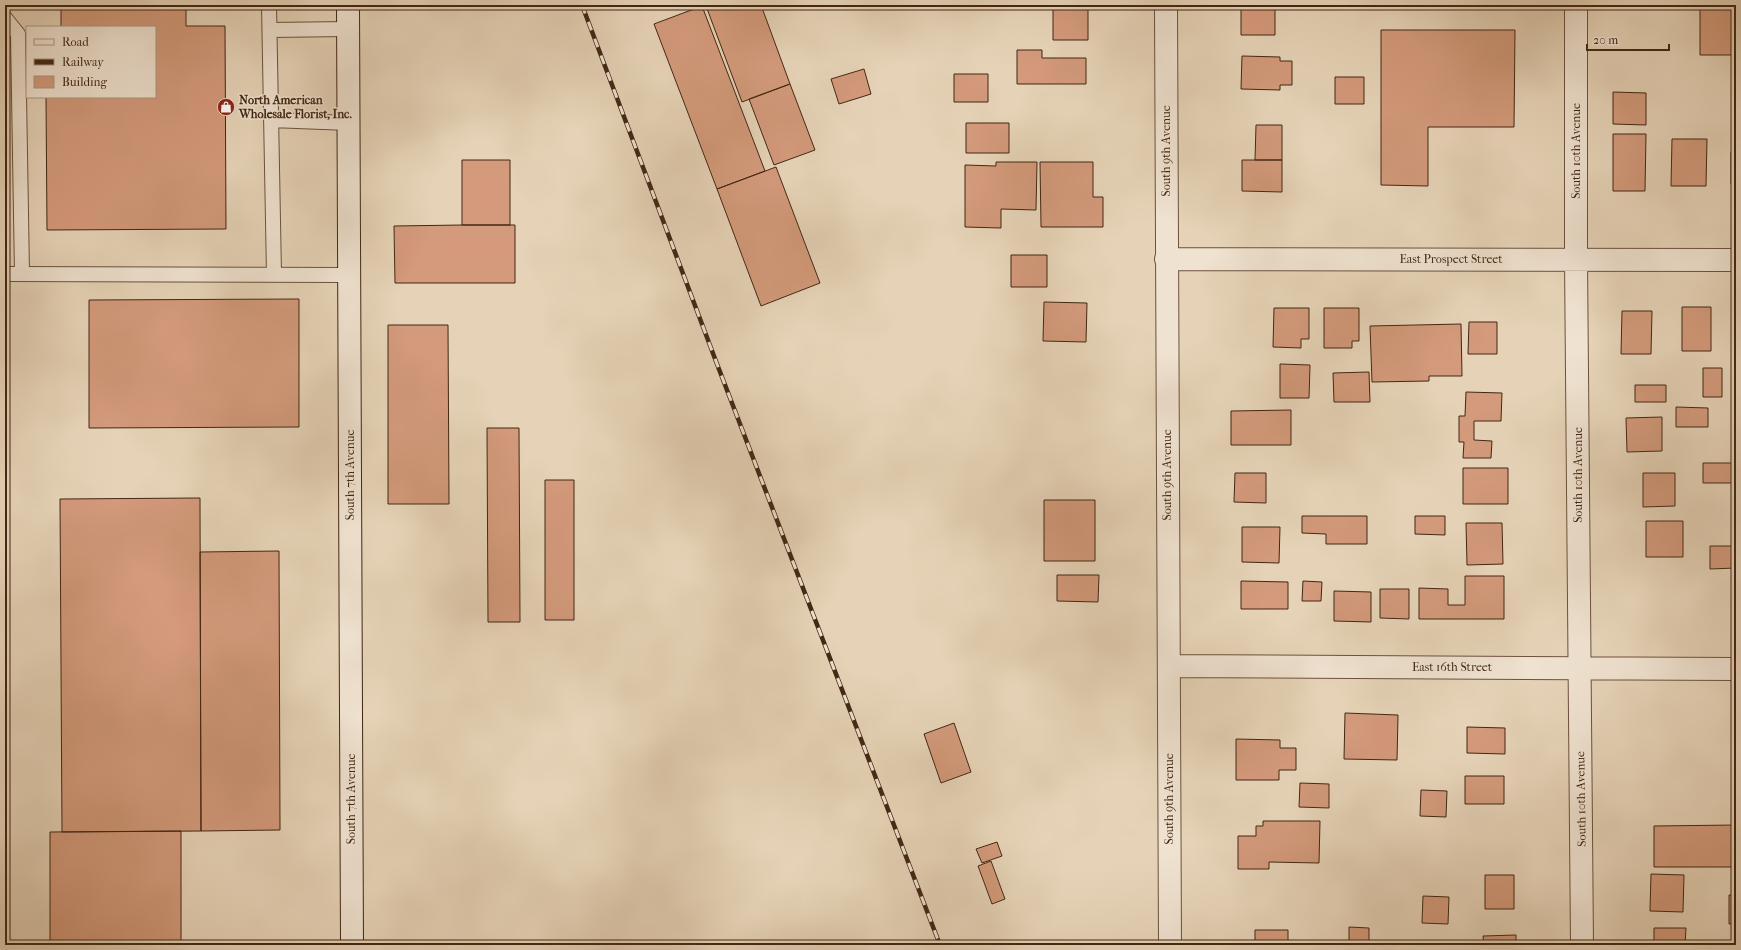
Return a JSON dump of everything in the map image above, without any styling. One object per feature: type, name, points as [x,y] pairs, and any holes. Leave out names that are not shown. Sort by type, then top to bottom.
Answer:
[{"type":"street","name":"South 7th Avenue","points":[[348,5],[352,945]]},
{"type":"street","name":"South 9th Avenue","points":[[1166,5],[1170,945]]},
{"type":"street","name":"South 10th Avenue","points":[[1576,5],[1576,259],[1582,945]]},
{"type":"street","name":"East Prospect Street","points":[[1166,260],[1736,260]]},
{"type":"street","name":"East 16th Street","points":[[1169,666],[1736,669]]},
{"type":"lane","points":[[269,5],[274,275]]},
{"type":"lane","points":[[5,18],[18,34],[22,274]]},
{"type":"lane","points":[[270,30],[348,29]]},
{"type":"lane","points":[[271,120],[349,123]]},
{"type":"lane","points":[[5,274],[350,275]]},
{"type":"building","points":[[61,5],[186,5],[186,26],[225,26],[226,229],[47,230],[46,98],[156,98],[156,26],[61,26]]},
{"type":"building","points":[[761,5],[790,84],[742,102],[706,6]]},
{"type":"building","points":[[1053,5],[1088,5],[1088,40],[1053,40]]},
{"type":"building","points":[[1241,5],[1275,5],[1275,35],[1241,35]]},
{"type":"building","points":[[1700,5],[1736,5],[1736,55],[1700,55]]},
{"type":"building","points":[[702,6],[765,171],[717,189],[654,24]]},
{"type":"building","points":[[1381,30],[1515,30],[1514,127],[1428,127],[1428,186],[1381,185]]},
{"type":"building","points":[[1017,50],[1042,50],[1042,58],[1086,58],[1086,84],[1017,84]]},
{"type":"building","points":[[1242,56],[1280,57],[1280,61],[1292,61],[1292,85],[1280,85],[1280,90],[1241,89]]},
{"type":"building","points":[[864,69],[871,94],[839,104],[831,79]]},
{"type":"building","points":[[954,74],[988,74],[988,102],[954,102]]},
{"type":"building","points":[[1335,77],[1364,77],[1364,104],[1335,104]]},
{"type":"building","points":[[790,84],[815,150],[774,165],[749,99]]},
{"type":"building","points":[[1613,92],[1646,93],[1646,125],[1613,124]]},
{"type":"building","points":[[966,123],[1009,123],[1009,153],[966,153]]},
{"type":"building","points":[[1256,125],[1282,125],[1282,160],[1255,160]]},
{"type":"building","points":[[1613,134],[1646,134],[1645,191],[1613,191]]},
{"type":"building","points":[[1672,139],[1707,139],[1706,186],[1671,186]]},
{"type":"building","points":[[1731,152],[1736,152],[1736,184],[1731,184]]},
{"type":"building","points":[[462,160],[510,160],[510,225],[462,225]]},
{"type":"building","points":[[1242,160],[1282,160],[1282,192],[1242,191]]},
{"type":"building","points":[[996,162],[1037,162],[1036,210],[1001,209],[1001,228],[965,227],[965,165],[996,166]]},
{"type":"building","points":[[1040,162],[1093,162],[1093,197],[1103,197],[1103,227],[1041,227]]},
{"type":"building","points":[[776,167],[820,283],[761,306],[717,189]]},
{"type":"building","points":[[515,225],[515,283],[395,283],[394,226]]},
{"type":"building","points":[[1011,255],[1047,255],[1047,287],[1011,287]]},
{"type":"building","points":[[299,299],[299,427],[89,428],[89,300]]},
{"type":"building","points":[[1044,302],[1087,303],[1086,342],[1043,341]]},
{"type":"building","points":[[1682,307],[1711,307],[1711,351],[1682,351]]},
{"type":"building","points":[[1274,308],[1309,308],[1309,339],[1301,339],[1301,348],[1273,347]]},
{"type":"building","points":[[1324,308],[1359,308],[1359,341],[1352,341],[1352,348],[1324,348]]},
{"type":"building","points":[[1622,311],[1652,311],[1651,354],[1621,354]]},
{"type":"building","points":[[1469,322],[1497,322],[1497,354],[1468,354]]},
{"type":"building","points":[[1461,324],[1462,376],[1429,376],[1429,381],[1372,382],[1370,326]]},
{"type":"building","points":[[388,325],[448,325],[449,504],[388,504]]},
{"type":"building","points":[[1280,364],[1310,365],[1309,398],[1280,398]]},
{"type":"building","points":[[1703,368],[1722,368],[1722,397],[1703,397]]},
{"type":"building","points":[[1369,372],[1370,402],[1334,402],[1333,373]]},
{"type":"building","points":[[1635,385],[1666,385],[1666,402],[1635,402]]},
{"type":"building","points":[[1466,392],[1502,393],[1501,421],[1474,421],[1474,440],[1492,441],[1491,458],[1463,458],[1464,442],[1459,442],[1459,416],[1465,416]]},
{"type":"building","points":[[1676,407],[1708,408],[1708,427],[1676,427]]},
{"type":"building","points":[[1291,410],[1291,445],[1231,445],[1231,411]]},
{"type":"building","points":[[1662,417],[1662,451],[1627,452],[1626,418]]},
{"type":"building","points":[[487,428],[519,428],[520,622],[488,622]]},
{"type":"building","points":[[1703,463],[1736,463],[1736,483],[1703,483]]},
{"type":"building","points":[[1463,468],[1508,468],[1508,504],[1463,504]]},
{"type":"building","points":[[1235,473],[1266,473],[1266,503],[1234,502]]},
{"type":"building","points":[[1643,473],[1675,473],[1675,506],[1643,507]]},
{"type":"building","points":[[545,480],[574,480],[574,620],[545,620]]},
{"type":"building","points":[[200,498],[201,831],[62,832],[60,499]]},
{"type":"building","points":[[1044,500],[1095,500],[1095,561],[1044,561]]},
{"type":"building","points":[[1302,516],[1367,516],[1367,544],[1326,544],[1326,534],[1302,533]]},
{"type":"building","points":[[1415,516],[1445,516],[1445,535],[1415,534]]},
{"type":"building","points":[[1646,521],[1683,521],[1683,557],[1646,557]]},
{"type":"building","points":[[1466,523],[1502,523],[1503,564],[1467,565]]},
{"type":"building","points":[[1242,527],[1280,527],[1279,563],[1242,562]]},
{"type":"building","points":[[1710,546],[1736,546],[1736,568],[1710,569]]},
{"type":"building","points":[[279,551],[280,830],[201,831],[200,552]]},
{"type":"building","points":[[1057,575],[1099,575],[1098,602],[1057,601]]},
{"type":"building","points":[[1465,576],[1504,576],[1504,619],[1419,619],[1419,588],[1448,589],[1448,605],[1465,605]]},
{"type":"building","points":[[1241,581],[1288,582],[1288,609],[1241,609]]},
{"type":"building","points":[[1303,581],[1322,582],[1321,601],[1302,601]]},
{"type":"building","points":[[1380,589],[1409,589],[1409,619],[1380,618]]},
{"type":"building","points":[[1334,591],[1371,592],[1371,622],[1334,621]]},
{"type":"building","points":[[1345,713],[1398,715],[1397,760],[1344,759]]},
{"type":"building","points":[[954,723],[971,772],[941,783],[924,734]]},
{"type":"building","points":[[1467,727],[1505,728],[1505,754],[1467,753]]},
{"type":"building","points":[[1236,739],[1280,740],[1280,748],[1296,748],[1296,770],[1279,770],[1279,780],[1236,780]]},
{"type":"building","points":[[1465,776],[1504,776],[1504,804],[1465,804]]},
{"type":"building","points":[[1300,783],[1329,784],[1329,808],[1299,807]]},
{"type":"building","points":[[1421,790],[1447,791],[1446,817],[1420,816]]},
{"type":"building","points":[[1263,821],[1320,821],[1319,863],[1269,862],[1269,869],[1238,869],[1238,836],[1256,836],[1256,826],[1263,826]]},
{"type":"building","points":[[1736,825],[1736,867],[1654,867],[1654,826]]},
{"type":"building","points":[[181,831],[181,945],[50,945],[50,832]]},
{"type":"building","points":[[997,842],[1002,856],[982,863],[976,849]]},
{"type":"building","points":[[991,861],[1005,899],[992,904],[978,866]]},
{"type":"building","points":[[1651,874],[1684,875],[1683,912],[1650,911]]},
{"type":"building","points":[[1485,875],[1514,875],[1514,909],[1485,909]]},
{"type":"building","points":[[1729,895],[1736,895],[1736,924],[1729,924]]},
{"type":"building","points":[[1423,896],[1449,897],[1448,924],[1422,923]]},
{"type":"building","points":[[1349,927],[1369,928],[1369,945],[1349,945]]},
{"type":"building","points":[[1654,928],[1686,928],[1685,945],[1654,945]]},
{"type":"building","points":[[1255,930],[1288,930],[1288,945],[1255,945]]},
{"type":"building","points":[[1516,935],[1516,945],[1484,945],[1483,936]]},
{"type":"railway","points":[[582,5],[717,364],[940,945]]},
{"type":"place","name":"North American Wholesale Florist, Inc.","points":[[226,107]]}]
